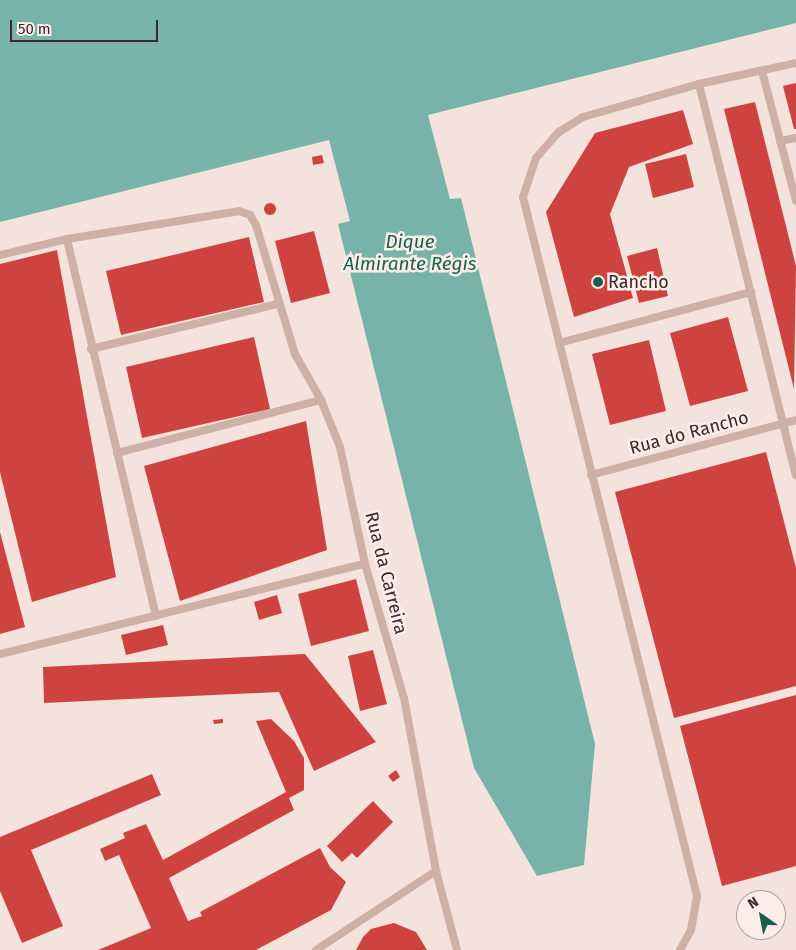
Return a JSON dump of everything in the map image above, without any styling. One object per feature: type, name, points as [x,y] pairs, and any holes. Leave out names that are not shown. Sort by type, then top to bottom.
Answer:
[{"type":"lane","points":[[680,950],[691,930],[697,896],[523,197],[536,158],[559,132],[583,116],[699,84],[796,63]]},
{"type":"lane","points":[[762,71],[796,201]]},
{"type":"lane","points":[[699,84],[796,476]]},
{"type":"lane","points":[[780,141],[796,138]]},
{"type":"lane","name":"Rua da Carreira","points":[[66,239],[214,212],[239,210],[250,215],[277,304],[302,371],[321,400],[340,447],[365,564],[404,698],[436,871],[456,950]]},
{"type":"lane","points":[[0,255],[66,239],[156,616]]},
{"type":"lane","points":[[559,343],[751,292]]},
{"type":"lane","points":[[92,349],[277,304]]},
{"type":"lane","points":[[117,453],[321,400]]},
{"type":"lane","name":"Rua do Rancho","points":[[591,475],[796,420]]},
{"type":"lane","points":[[0,654],[365,564]]},
{"type":"lane","points":[[316,950],[436,871]]},
{"type":"water","name":"Dique Almirante Régis","points":[[0,0],[796,0],[796,23],[428,115],[450,199],[461,198],[595,744],[584,865],[537,876],[474,768],[338,224],[350,221],[329,140],[0,222]]},
{"type":"building","points":[[796,83],[796,129],[794,129],[783,86]]},
{"type":"building","points":[[755,102],[796,266],[794,389],[724,109]]},
{"type":"building","points":[[683,110],[693,144],[629,167],[610,214],[633,298],[574,317],[546,212],[595,133]]},
{"type":"building","points":[[686,154],[694,187],[653,198],[645,164]]},
{"type":"building","points":[[322,155],[324,163],[313,165],[312,157]]},
{"type":"building","points":[[268,203],[272,203],[276,209],[272,215],[268,215],[264,211],[264,207]]},
{"type":"building","points":[[314,231],[330,293],[291,303],[275,241]]},
{"type":"building","points":[[249,237],[264,302],[121,335],[106,271]]},
{"type":"building","points":[[657,248],[668,296],[639,303],[627,256]]},
{"type":"building","points":[[57,250],[116,577],[32,602],[0,472],[0,264]]},
{"type":"building","points":[[728,317],[748,391],[690,406],[670,333]]},
{"type":"building","points":[[254,337],[270,409],[142,438],[126,367]]},
{"type":"building","points":[[649,340],[666,411],[610,425],[592,354]]},
{"type":"building","points":[[306,421],[327,550],[180,601],[144,466]]},
{"type":"building","points":[[766,452],[796,568],[796,686],[674,718],[615,492]]},
{"type":"building","points":[[0,532],[25,627],[0,634]]},
{"type":"building","points":[[356,579],[369,631],[311,646],[298,594]]},
{"type":"building","points":[[277,595],[282,613],[259,620],[254,602]]},
{"type":"building","points":[[163,625],[168,645],[126,655],[121,635]]},
{"type":"building","points":[[373,650],[387,704],[360,711],[348,656]]},
{"type":"building","points":[[305,654],[376,742],[314,771],[279,692],[44,703],[43,667]]},
{"type":"building","points":[[796,695],[796,866],[722,886],[680,726]]},
{"type":"building","points":[[223,719],[223,723],[214,724],[213,720]]},
{"type":"building","points":[[271,719],[294,741],[304,758],[304,790],[289,798],[294,810],[169,878],[188,921],[202,916],[200,912],[320,848],[330,867],[346,882],[331,910],[256,950],[98,950],[151,928],[119,855],[105,861],[100,849],[125,838],[123,833],[146,824],[163,860],[286,792],[256,721]]},
{"type":"building","points":[[396,770],[400,777],[393,782],[388,776]]},
{"type":"building","points":[[152,774],[161,795],[31,850],[63,926],[22,943],[0,891],[0,837]]},
{"type":"building","points":[[373,801],[393,822],[357,858],[352,853],[342,862],[327,846]]},
{"type":"building","points":[[394,923],[416,932],[427,950],[356,950],[363,937],[371,929]]},
{"type":"place","name":"Rancho","points":[[598,282]]}]
